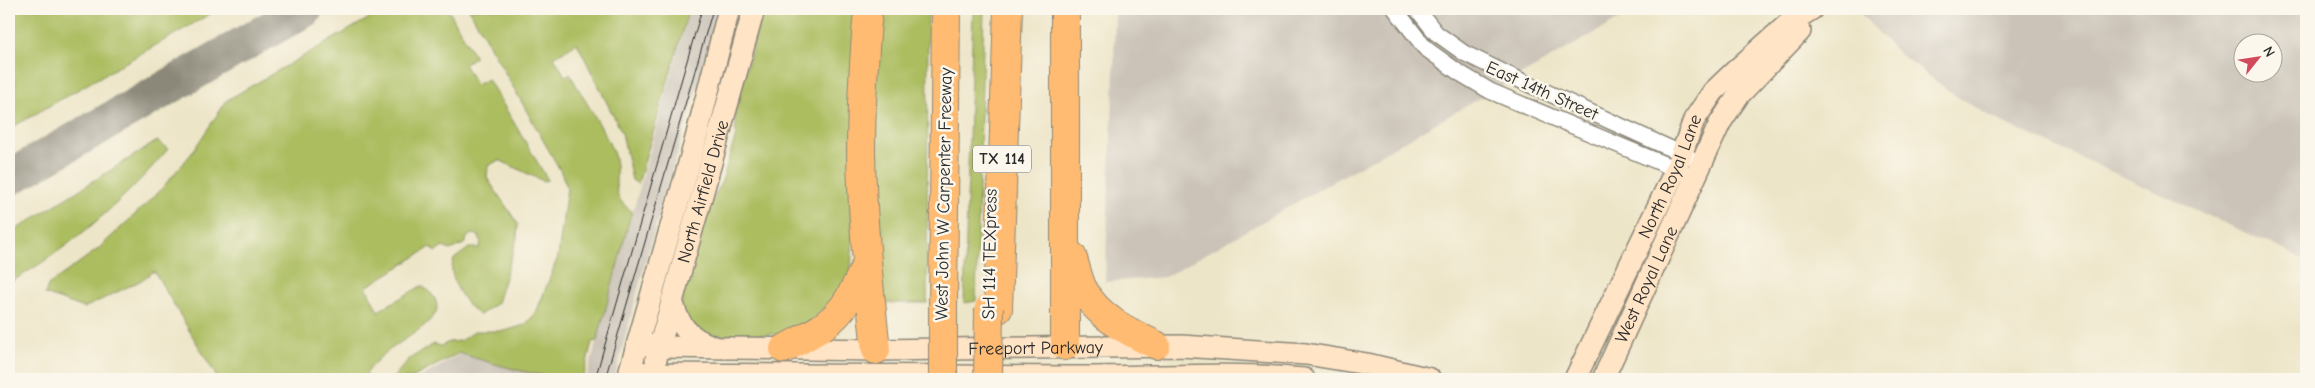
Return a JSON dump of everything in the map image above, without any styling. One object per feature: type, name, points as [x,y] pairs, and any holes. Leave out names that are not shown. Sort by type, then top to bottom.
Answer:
[{"type":"highway","points":[[868,9],[862,86],[861,152],[867,263],[877,368]]},
{"type":"highway","name":"West John W Carpenter Freeway","points":[[943,379],[946,9]]},
{"type":"highway","name":"SH 114 TEXpress","points":[[988,379],[994,308],[993,9]]},
{"type":"highway","name":"TX 114","points":[[998,379],[994,308],[1008,9]]},
{"type":"highway","points":[[1065,9],[1065,346]]},
{"type":"highway","points":[[1064,234],[1084,290],[1098,308],[1124,330],[1156,345]]},
{"type":"highway","points":[[784,349],[817,330],[839,313],[867,263]]},
{"type":"main road","name":"North Airfield Drive","points":[[652,374],[648,345],[694,146],[729,9]]},
{"type":"main road","name":"North Airfield Drive","points":[[630,370],[648,345],[672,300],[698,215],[754,9]]},
{"type":"main road","name":"North Royal Lane","points":[[1575,379],[1679,162],[1694,120],[1713,92],[1790,23],[1812,9]]},
{"type":"main road","name":"North Royal Lane","points":[[1698,171],[1720,123],[1738,96],[1799,31],[1816,9]]},
{"type":"main road","name":"West Royal Lane","points":[[1603,379],[1698,171]]},
{"type":"main road","points":[[672,300],[682,327],[691,337],[717,348]]},
{"type":"main road","name":"Freeport Parkway","points":[[648,345],[784,349],[877,368],[1066,378],[1146,378],[1220,374],[1296,379]]},
{"type":"main road","name":"Freeport Parkway","points":[[630,370],[652,374],[801,377],[1065,346],[1156,345],[1289,353],[1367,364],[1430,379]]},
{"type":"main road","points":[[1065,346],[1066,378]]},
{"type":"main road","points":[[1558,379],[1588,352]]},
{"type":"main road","points":[[1289,353],[1296,379]]},
{"type":"street","name":"East 14th Street","points":[[1395,9],[1425,48],[1490,91],[1679,162]]},
{"type":"street","name":"East 14th Street","points":[[1417,9],[1436,33],[1464,53],[1698,171]]},
{"type":"shaded area","points":[[690,9],[720,9],[645,263],[614,379],[586,379]]},
{"type":"shaded area","points":[[1115,9],[1637,9],[1165,277],[1105,282]]},
{"type":"shaded area","points":[[1856,9],[2306,9],[2306,260],[1989,116],[1956,96],[1897,52]]},
{"type":"shaded area","points":[[467,350],[576,379],[418,379]]},
{"type":"green space","points":[[9,9],[219,9],[9,129]]},
{"type":"green space","points":[[385,9],[448,9],[475,57],[464,64],[476,85],[488,79],[548,180],[543,181],[499,160],[488,166],[487,178],[518,224],[517,238],[497,303],[480,315],[466,302],[455,283],[452,270],[454,259],[469,248],[479,248],[481,242],[478,235],[472,234],[467,237],[466,243],[450,250],[443,247],[435,252],[431,247],[366,287],[378,311],[421,286],[429,291],[435,299],[437,308],[433,317],[425,325],[377,360],[364,379],[218,379],[154,271],[140,281],[84,308],[45,294],[48,285],[98,249],[158,193],[191,154],[227,100]]},
{"type":"green space","points":[[469,9],[689,9],[638,184],[632,180],[622,133],[577,43],[554,57],[565,76],[570,74],[604,132],[615,160],[616,184],[619,198],[632,211],[597,341],[592,342],[583,379],[536,374],[459,353],[410,379],[392,379],[409,359],[434,344],[441,346],[449,342],[460,341],[475,331],[504,331],[525,325],[536,313],[558,257],[567,187],[560,170]]},
{"type":"green space","points":[[763,9],[856,9],[851,270],[844,289],[805,326],[782,334],[723,336],[703,334],[681,313],[683,293],[706,214],[722,181],[736,135],[735,110]]},
{"type":"green space","points":[[876,9],[928,9],[927,303],[878,303],[870,205]]},
{"type":"green space","points":[[973,9],[984,9],[976,301],[964,303]]},
{"type":"green space","points":[[157,141],[168,149],[114,206],[53,255],[9,283],[9,234]]},
{"type":"taxiway","points":[[9,178],[305,9]]},
{"type":"tram line","points":[[595,379],[702,9]]},
{"type":"tram line","points":[[605,379],[713,9]]}]
